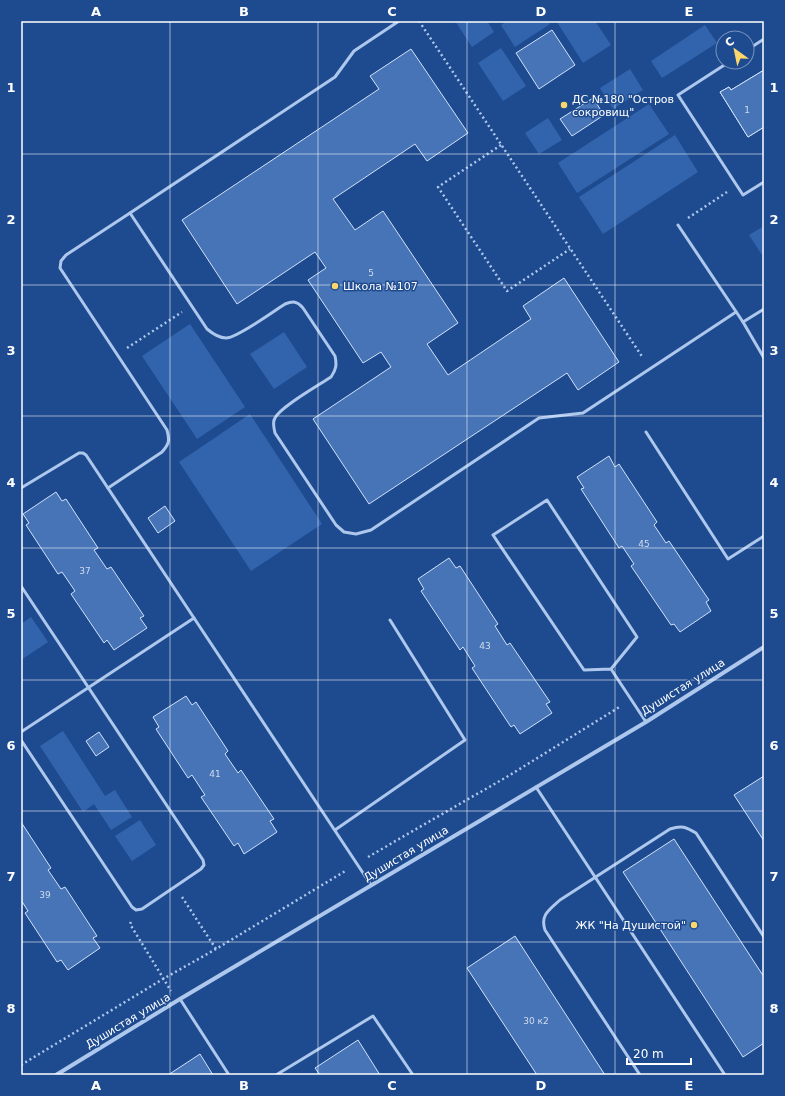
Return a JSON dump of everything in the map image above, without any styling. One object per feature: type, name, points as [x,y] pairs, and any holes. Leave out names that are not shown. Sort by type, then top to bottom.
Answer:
[{"type":"street","name":"Душистая улица","points":[[56,1075],[178,1000],[646,722],[764,647]]},
{"type":"lane","points":[[108,488],[162,452],[167,446],[170,438],[167,430],[60,268],[61,261],[66,255],[335,78],[354,51],[399,21]]},
{"type":"lane","points":[[755,45],[764,39]]},
{"type":"lane","points":[[717,70],[678,95],[743,195],[764,182]]},
{"type":"lane","points":[[130,213],[207,329],[215,336],[227,338],[241,333],[291,301],[298,303],[303,308],[335,356],[337,364],[331,377],[281,410],[274,418],[273,426],[275,433],[336,525],[344,532],[356,534],[371,530],[539,418],[583,413],[736,312]]},
{"type":"lane","points":[[678,225],[743,322],[764,358]]},
{"type":"lane","points":[[743,322],[764,309]]},
{"type":"lane","points":[[646,432],[728,559],[764,536]]},
{"type":"lane","points":[[21,488],[79,453],[86,455],[371,885]]},
{"type":"lane","points":[[547,500],[637,637],[611,669],[584,670],[493,535],[547,500]]},
{"type":"lane","points":[[21,586],[203,860],[204,865],[201,869],[142,909],[136,910],[132,907],[21,740]]},
{"type":"lane","points":[[21,732],[194,618]]},
{"type":"lane","points":[[335,830],[465,740],[390,620]]},
{"type":"lane","points":[[611,669],[646,722]]},
{"type":"lane","points":[[536,787],[725,1075]]},
{"type":"lane","points":[[640,1075],[545,930],[543,924],[544,917],[549,910],[560,900],[670,828],[678,826],[686,827],[696,833],[764,937]]},
{"type":"lane","points":[[178,1000],[229,1075]]},
{"type":"lane","points":[[276,1075],[374,1016],[413,1075]]},
{"type":"path","points":[[419,21],[650,369]]},
{"type":"path","points":[[501,145],[438,187],[507,291],[570,249]]},
{"type":"path","points":[[678,225],[737,185]]},
{"type":"path","points":[[117,354],[191,305]]},
{"type":"path","points":[[21,1065],[163,979],[510,775],[631,700]]},
{"type":"path","points":[[175,887],[216,949]]},
{"type":"path","points":[[136,910],[130,924],[163,979],[178,1000]]},
{"type":"shaded area","points":[[455,21],[487,21],[494,32],[472,47]]},
{"type":"shaded area","points":[[507,21],[548,21],[550,24],[515,47],[501,25]]},
{"type":"shaded area","points":[[595,21],[611,45],[583,63],[557,22]]},
{"type":"shaded area","points":[[705,25],[715,40],[715,44],[662,78],[651,61]]},
{"type":"shaded area","points":[[501,48],[526,86],[503,101],[478,63]]},
{"type":"shaded area","points":[[630,69],[643,90],[613,109],[600,88]]},
{"type":"shaded area","points":[[649,104],[669,134],[577,193],[558,163]]},
{"type":"shaded area","points":[[548,118],[562,140],[539,154],[525,133]]},
{"type":"shaded area","points":[[675,135],[698,172],[603,234],[579,197]]},
{"type":"shaded area","points":[[764,226],[764,258],[749,235]]},
{"type":"shaded area","points":[[190,324],[245,407],[197,439],[142,356]]},
{"type":"shaded area","points":[[284,332],[307,367],[274,389],[250,354]]},
{"type":"shaded area","points":[[250,414],[322,524],[251,571],[179,462]]},
{"type":"shaded area","points":[[31,617],[48,642],[21,660],[21,624]]},
{"type":"shaded area","points":[[63,731],[105,796],[115,790],[132,817],[111,830],[94,804],[83,812],[40,746]]},
{"type":"shaded area","points":[[140,820],[156,845],[132,861],[115,836]]},
{"type":"building","points":[[552,30],[575,65],[539,89],[516,53]]},
{"type":"building","points":[[411,49],[468,133],[427,161],[415,144],[333,199],[355,230],[383,211],[458,323],[427,344],[448,375],[531,319],[523,306],[564,278],[619,362],[578,390],[567,373],[369,504],[313,419],[391,367],[381,352],[363,363],[308,280],[326,268],[315,252],[237,304],[182,220],[379,89],[370,76]]},
{"type":"building","points":[[764,70],[764,127],[748,137],[720,92],[729,87],[731,90]]},
{"type":"building","points":[[764,70],[764,127],[748,137],[720,92],[729,87],[731,90]]},
{"type":"building","points":[[593,98],[604,115],[572,136],[560,119]]},
{"type":"building","points":[[609,456],[615,467],[619,464],[657,522],[654,525],[666,543],[669,541],[709,600],[706,602],[711,611],[680,632],[674,624],[671,625],[631,566],[634,564],[622,546],[619,548],[581,489],[584,488],[577,477]]},
{"type":"building","points":[[56,492],[62,501],[66,499],[98,548],[94,550],[107,569],[111,567],[144,616],[140,618],[147,628],[114,650],[107,640],[104,643],[71,594],[75,591],[62,572],[58,574],[26,525],[29,523],[23,514]]},
{"type":"building","points":[[165,506],[175,521],[158,533],[148,518]]},
{"type":"building","points":[[449,558],[456,568],[460,566],[498,624],[495,626],[507,645],[510,643],[550,702],[546,704],[552,713],[520,734],[514,725],[511,727],[472,668],[475,666],[463,647],[460,650],[421,591],[424,589],[418,579]]},
{"type":"building","points":[[186,696],[192,705],[196,702],[228,751],[225,754],[238,773],[241,770],[274,819],[270,821],[277,832],[244,854],[238,843],[234,846],[201,797],[205,795],[192,775],[188,778],[156,729],[159,727],[153,717]]},
{"type":"building","points":[[99,732],[109,747],[96,756],[86,741]]},
{"type":"building","points":[[764,776],[764,841],[734,795]]},
{"type":"building","points":[[21,822],[51,868],[48,870],[61,889],[65,887],[97,936],[93,938],[100,948],[68,970],[61,960],[57,962],[25,913],[28,911],[21,900]]},
{"type":"building","name":"ЖК \"На Душистой\"","points":[[674,839],[764,977],[764,1043],[743,1057],[623,872]]},
{"type":"building","points":[[515,936],[605,1075],[537,1075],[467,968]]},
{"type":"building","points":[[358,1040],[380,1075],[320,1075],[315,1068]]},
{"type":"building","points":[[200,1054],[213,1075],[168,1075]]},
{"type":"place","name":"ДС №180 \"Остров сокровищ\"","points":[[564,105]]},
{"type":"place","name":"Школа №107","points":[[335,286]]},
{"type":"place","name":"ЖК \"На Душистой\"","points":[[694,925]]}]
